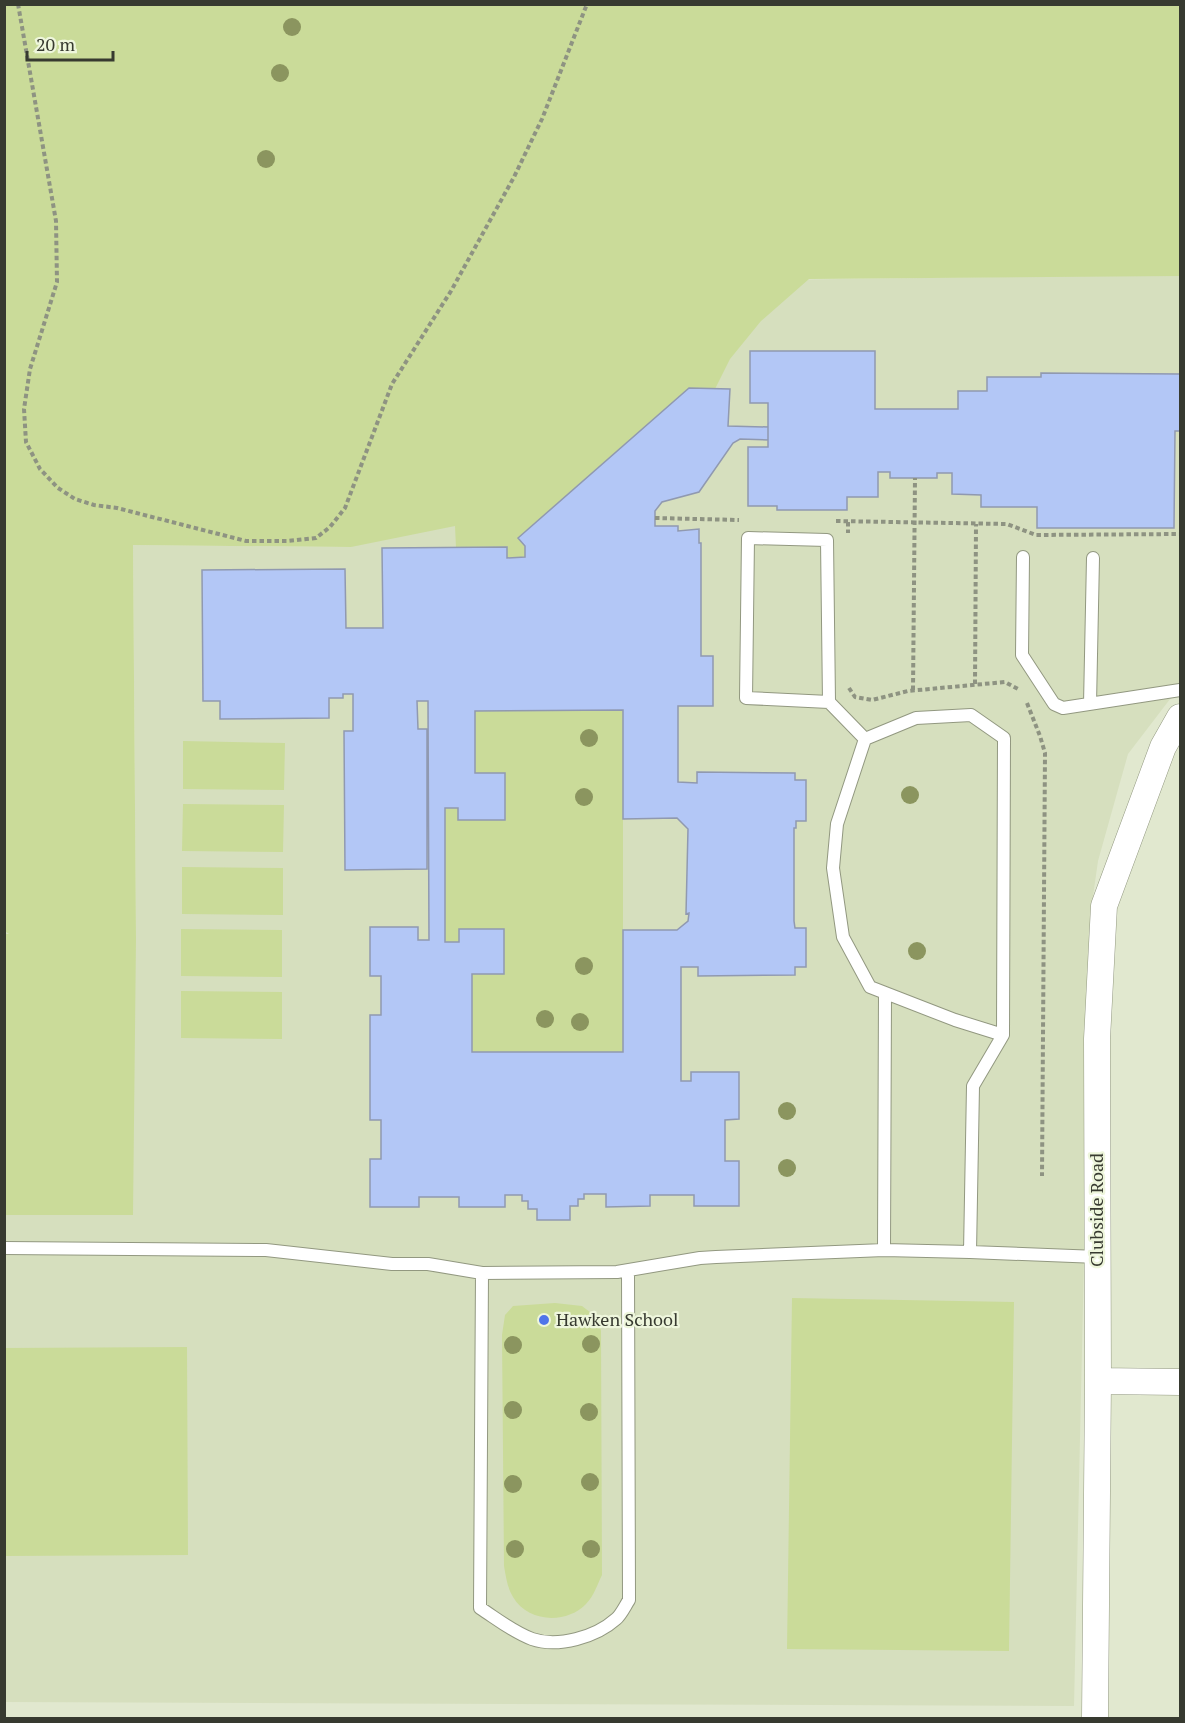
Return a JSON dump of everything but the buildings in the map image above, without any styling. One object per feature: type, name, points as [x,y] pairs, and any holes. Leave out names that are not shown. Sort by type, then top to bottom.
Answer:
[{"type":"street","name":"Clubside Road","points":[[1095,1719],[1098,1381],[1097,1039],[1104,906],[1163,747],[1180,717]]},
{"type":"street","points":[[1098,1381],[1180,1382]]},
{"type":"lane","points":[[829,702],[827,540],[748,538],[746,698],[829,702],[866,739]]},
{"type":"lane","points":[[1023,556],[1022,655],[1054,704],[1063,708],[1180,690]]},
{"type":"lane","points":[[1090,704],[1093,558]]},
{"type":"lane","points":[[970,1252],[973,1086],[1003,1035],[1004,738],[971,716],[916,718],[866,739],[837,824],[833,868],[843,937],[870,987],[955,1020],[1003,1035]]},
{"type":"lane","points":[[884,1250],[885,993]]},
{"type":"lane","points":[[4,1248],[266,1250],[392,1264],[428,1264],[482,1273],[617,1272],[700,1258],[884,1250],[1098,1257]]},
{"type":"lane","points":[[482,1273],[480,1608],[513,1630],[535,1640],[559,1642],[600,1630],[618,1618],[629,1600],[628,1270]]},
{"type":"path","points":[[18,4],[56,221],[58,252],[57,282],[30,369],[24,409],[27,442],[40,469],[58,488],[75,499],[94,505],[117,508],[246,541],[288,541],[316,538],[330,527],[345,508],[392,384],[451,291],[514,177],[542,119],[587,4]]},
{"type":"path","points":[[913,690],[915,478]]},
{"type":"path","points":[[656,518],[751,520]]},
{"type":"path","points":[[828,521],[1007,525],[1036,535],[1180,534]]},
{"type":"path","points":[[848,522],[848,533]]},
{"type":"path","points":[[975,684],[976,524]]},
{"type":"path","points":[[848,686],[855,697],[872,700],[913,690],[1005,682],[1017,687],[1027,704],[1040,736],[1045,753],[1042,1176]]},
{"type":"shaded area","name":"Hawken School","points":[[1180,276],[1180,686],[1128,754],[1098,861],[1092,903],[1074,1706],[5,1702],[4,931],[10,935],[136,937],[133,545],[351,547],[691,281]]},
{"type":"green space","points":[[5,5],[1180,5],[1180,276],[809,279],[761,321],[730,359],[715,389],[525,546],[525,557],[507,558],[456,548],[455,526],[351,547],[133,545],[136,938],[133,1215],[5,1215],[4,934],[9,934],[4,931]]},
{"type":"green space","points":[[623,710],[623,1052],[472,1052],[472,974],[504,974],[504,929],[459,929],[459,942],[445,942],[445,808],[458,808],[459,820],[505,820],[505,773],[475,773],[475,711]]},
{"type":"green space","points":[[183,741],[285,743],[284,790],[183,789]]},
{"type":"green space","points":[[183,804],[284,805],[283,852],[182,851]]},
{"type":"green space","points":[[182,867],[283,868],[283,915],[182,914]]},
{"type":"green space","points":[[181,929],[282,930],[282,977],[181,976]]},
{"type":"green space","points":[[181,991],[282,992],[282,1039],[181,1038]]},
{"type":"green space","points":[[792,1298],[1014,1302],[1009,1651],[787,1649]]},
{"type":"green space","points":[[555,1303],[582,1306],[599,1319],[601,1331],[602,1575],[591,1598],[578,1611],[569,1615],[548,1618],[528,1612],[520,1606],[509,1589],[504,1566],[502,1335],[505,1315],[513,1306]]},
{"type":"green space","points":[[187,1347],[188,1555],[5,1556],[5,1348]]},
{"type":"place","name":"Hawken School","points":[[544,1320]]}]
